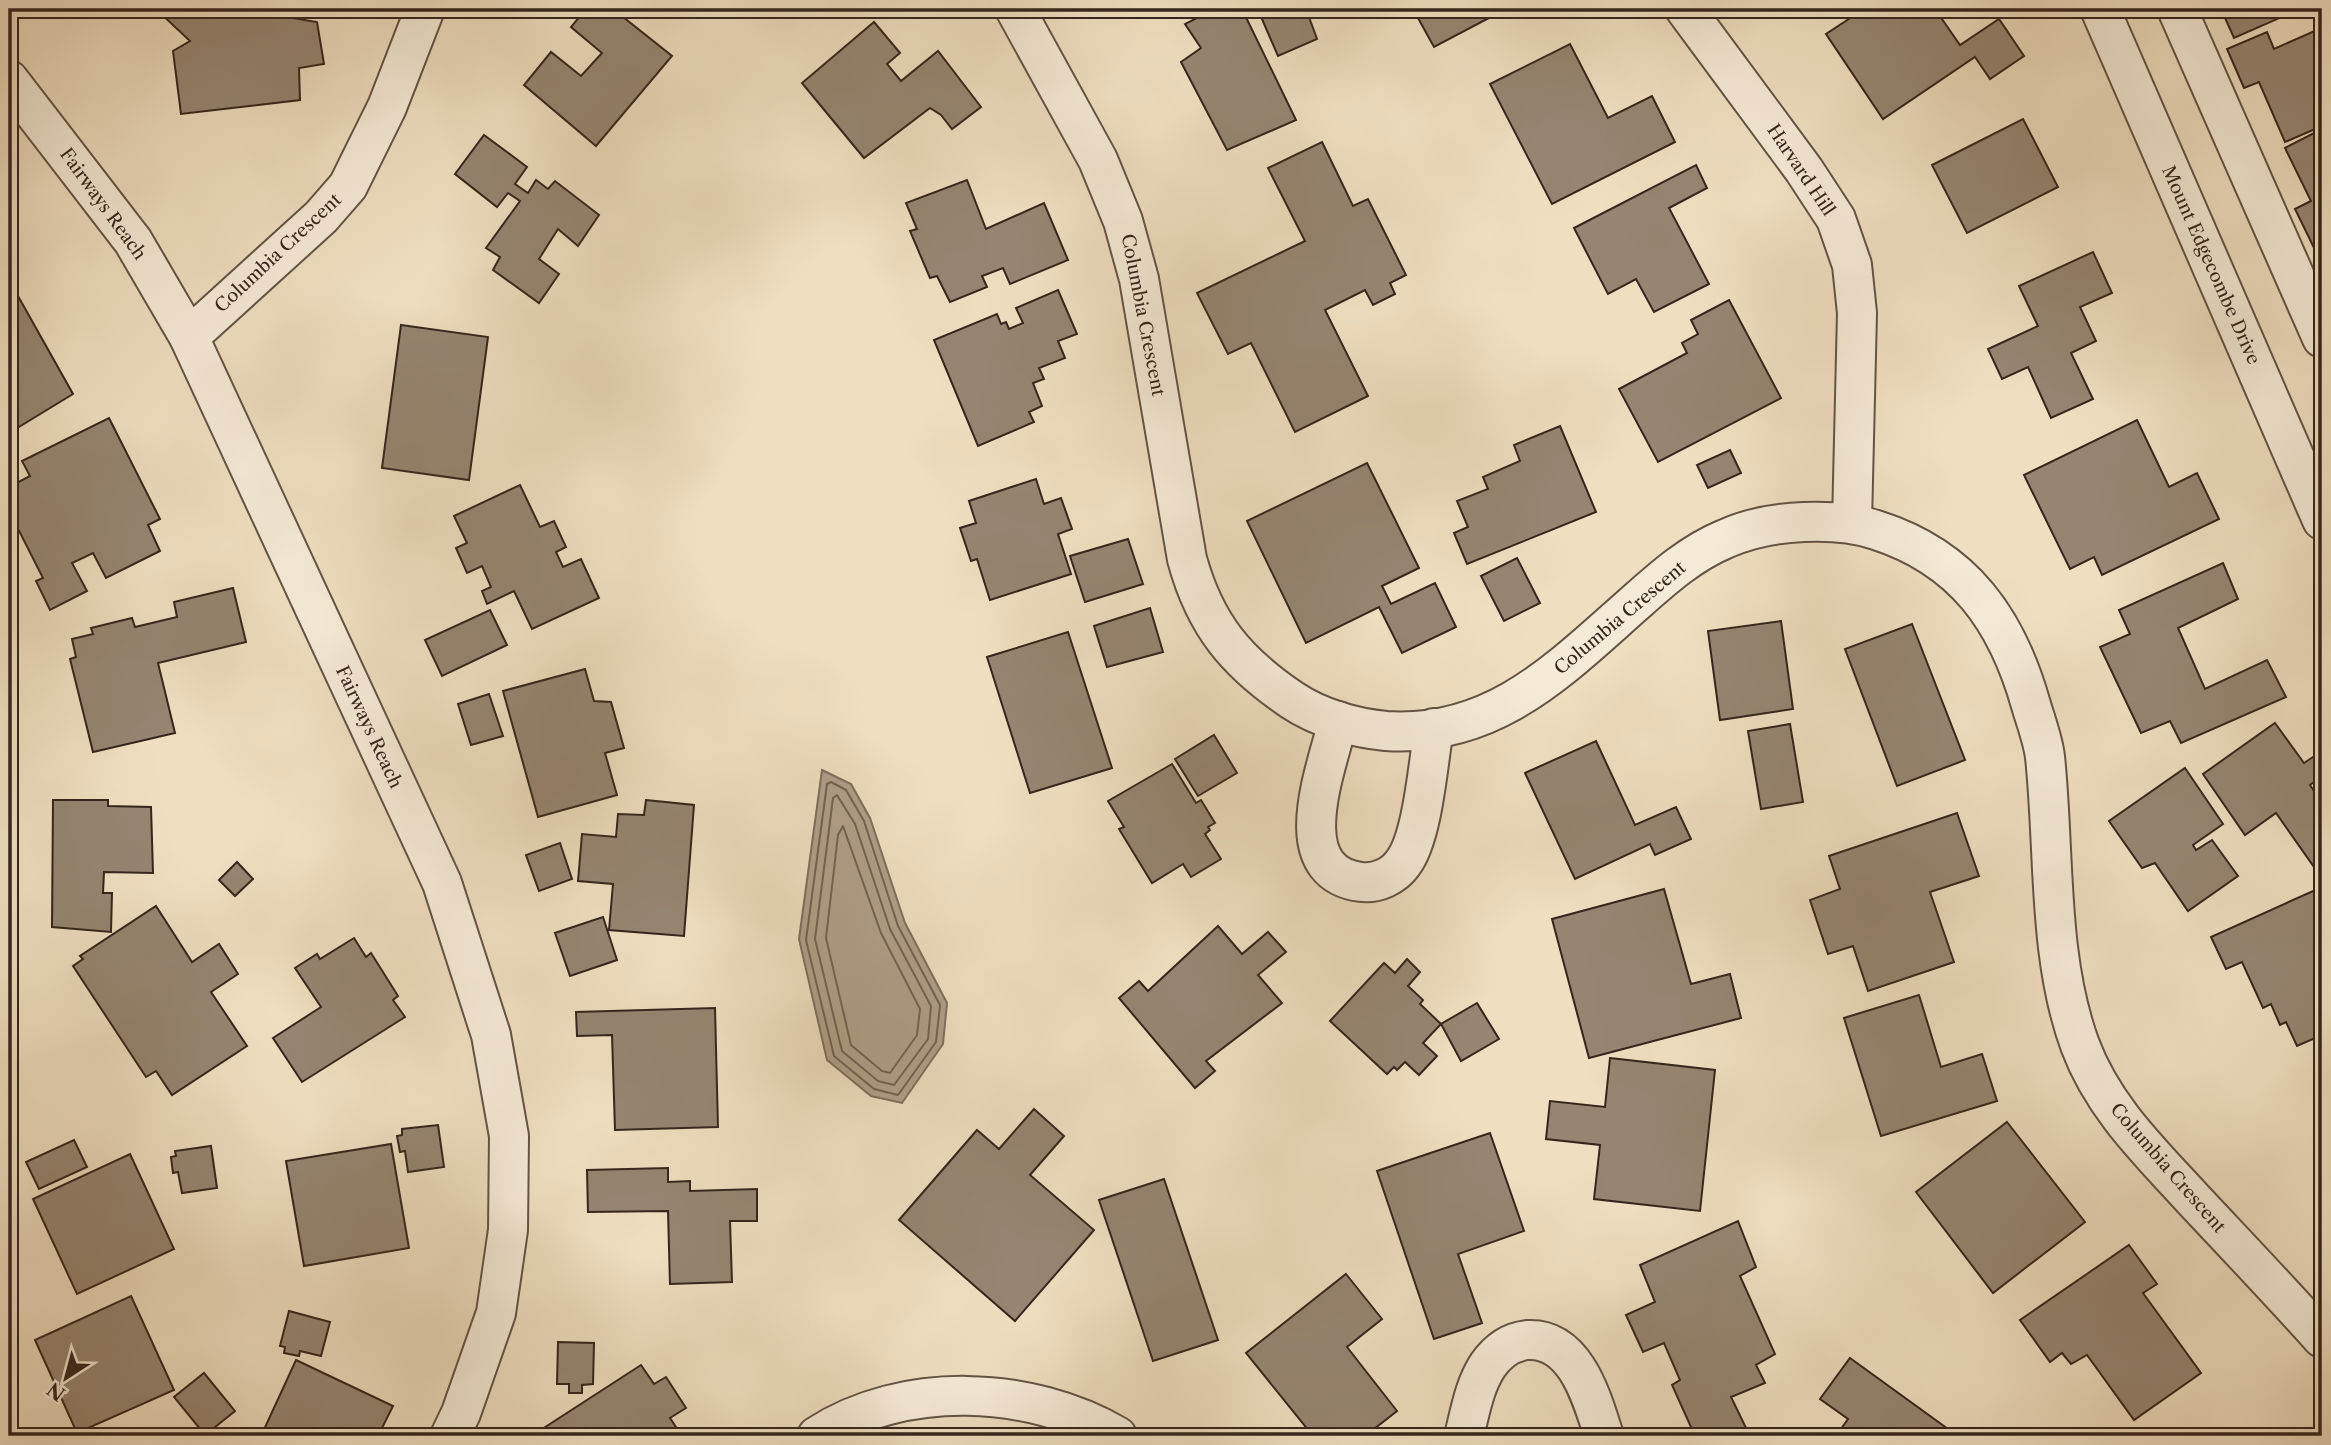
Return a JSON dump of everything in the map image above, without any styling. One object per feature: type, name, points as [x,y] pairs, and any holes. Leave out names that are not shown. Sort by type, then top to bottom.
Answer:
[{"type":"street","name":"Columbia Crescent","points":[[189,337],[302,235],[348,186],[387,107],[425,9]]},
{"type":"street","name":"Columbia Crescent","points":[[1015,9],[1098,160],[1123,221],[1139,279],[1187,559],[1196,593],[1212,626],[1239,658],[1304,708],[1338,721],[1379,730],[1406,732],[1469,722],[1522,697],[1557,671],[1670,572],[1726,538],[1787,523],[1852,523],[1904,541],[1949,568],[1993,614],[2018,658],[2045,752],[2063,968],[2080,1044],[2103,1094],[2136,1137],[2322,1338]]},
{"type":"street","name":"Harvard Hill","points":[[1685,9],[1804,170],[1836,219],[1852,265],[1857,313],[1852,523]]},
{"type":"street","name":"Mount Edgecombe Drive","points":[[2100,9],[2322,520]]},
{"type":"street","points":[[2177,9],[2322,338]]},
{"type":"street","name":"Fairways Reach","points":[[9,80],[133,241],[189,337],[442,883],[491,1035],[509,1136],[508,1230],[496,1313],[461,1413],[450,1436]]},
{"type":"street","points":[[1338,721],[1315,834],[1319,855],[1336,873],[1361,881],[1384,880],[1403,865],[1414,844],[1434,728]]},
{"type":"street","points":[[1464,1436],[1474,1397],[1487,1366],[1500,1350],[1518,1341],[1538,1340],[1557,1348],[1575,1364],[1591,1395],[1604,1436]]},
{"type":"street","points":[[817,1436],[877,1409],[952,1395],[1036,1403],[1095,1423],[1116,1436]]},
{"type":"water","points":[[822,770],[851,784],[870,818],[905,923],[947,1003],[943,1044],[902,1103],[871,1096],[827,1060],[799,939]]},
{"type":"building","points":[[156,9],[239,9],[317,22],[324,64],[299,68],[300,100],[181,114],[173,51],[190,41]]},
{"type":"building","points":[[586,9],[613,9],[672,56],[596,146],[524,85],[551,52],[581,76],[602,53],[571,27]]},
{"type":"building","points":[[1214,9],[1242,9],[1296,120],[1227,150],[1181,62],[1201,48],[1185,24]]},
{"type":"building","points":[[1268,9],[1306,9],[1317,39],[1278,56],[1259,12]]},
{"type":"building","points":[[1413,9],[1506,9],[1434,47]]},
{"type":"building","points":[[1864,9],[1935,9],[1960,45],[1999,19],[2024,56],[1990,79],[1975,57],[1883,119],[1826,34]]},
{"type":"building","points":[[2221,9],[2300,9],[2234,38]]},
{"type":"building","points":[[874,22],[900,53],[887,64],[901,81],[938,51],[981,107],[952,129],[941,115],[930,108],[864,158],[802,83]]},
{"type":"building","points":[[2319,29],[2322,37],[2322,126],[2285,142],[2259,82],[2244,88],[2227,49],[2267,32],[2274,49]]},
{"type":"building","points":[[1570,44],[1608,118],[1652,96],[1675,142],[1552,204],[1490,84]]},
{"type":"building","points":[[2023,119],[2058,187],[1967,233],[1932,165]]},
{"type":"building","points":[[2322,129],[2322,244],[2314,248],[2295,209],[2311,201],[2285,148]]},
{"type":"building","points":[[484,135],[527,167],[515,184],[528,193],[536,180],[548,189],[555,181],[599,215],[578,246],[558,229],[539,259],[559,274],[539,303],[493,270],[500,257],[486,248],[520,201],[508,193],[497,207],[455,174]]},
{"type":"building","points":[[1322,142],[1353,206],[1368,199],[1406,275],[1390,283],[1395,294],[1373,305],[1365,290],[1325,310],[1368,396],[1295,432],[1251,343],[1228,354],[1197,293],[1305,241],[1268,168]]},
{"type":"building","points":[[1696,165],[1707,188],[1669,208],[1709,284],[1654,312],[1636,279],[1608,294],[1574,228]]},
{"type":"building","points":[[967,180],[986,229],[1044,203],[1068,260],[1010,284],[1003,268],[982,276],[987,287],[950,302],[937,276],[930,278],[910,231],[917,229],[906,203]]},
{"type":"building","points":[[2093,252],[2112,293],[2080,307],[2096,341],[2071,353],[2093,399],[2051,418],[2028,367],[2002,379],[1988,349],[2038,326],[2019,286]]},
{"type":"building","points":[[9,280],[73,394],[9,433]]},
{"type":"building","points":[[1058,290],[1077,334],[1058,341],[1065,358],[1039,368],[1044,379],[1033,383],[1042,406],[1029,412],[1034,422],[978,446],[934,340],[997,314],[1001,324],[1006,322],[1009,329],[1023,323],[1016,308]]},
{"type":"building","points":[[1729,300],[1781,398],[1658,462],[1619,389],[1687,353],[1682,343],[1698,334],[1691,320]]},
{"type":"building","points":[[401,325],[488,337],[469,480],[382,468]]},
{"type":"building","points":[[109,418],[160,519],[148,525],[160,551],[106,578],[93,553],[72,563],[87,591],[50,610],[36,581],[43,578],[9,511],[9,487],[30,476],[22,461]]},
{"type":"building","points":[[2137,420],[2169,487],[2197,473],[2219,519],[2102,575],[2094,557],[2070,569],[2024,475]]},
{"type":"building","points":[[1560,426],[1596,512],[1467,564],[1454,533],[1468,527],[1457,501],[1488,489],[1483,477],[1520,461],[1514,445]]},
{"type":"building","points":[[1730,450],[1741,473],[1708,488],[1697,465]]},
{"type":"building","points":[[1367,463],[1419,568],[1382,586],[1391,604],[1435,583],[1456,627],[1402,653],[1379,607],[1306,643],[1247,521]]},
{"type":"building","points":[[1036,479],[1044,504],[1061,498],[1072,529],[1058,534],[1071,574],[990,600],[977,559],[971,561],[960,528],[976,523],[969,501]]},
{"type":"building","points":[[520,485],[540,527],[554,521],[566,547],[556,552],[563,567],[581,559],[599,598],[532,629],[514,591],[487,604],[482,591],[491,587],[482,566],[467,573],[456,548],[467,543],[454,516]]},
{"type":"building","points":[[1128,539],[1143,584],[1085,602],[1070,556]]},
{"type":"building","points":[[1517,558],[1540,603],[1504,621],[1481,576]]},
{"type":"building","points":[[2223,563],[2238,599],[2178,628],[2205,689],[2267,660],[2286,697],[2181,743],[2170,721],[2141,733],[2100,647],[2130,634],[2119,610]]},
{"type":"building","points":[[233,588],[246,642],[158,663],[175,733],[93,752],[70,659],[76,657],[72,639],[93,634],[91,628],[132,618],[135,627],[177,617],[174,602]]},
{"type":"building","points":[[1150,608],[1163,652],[1107,667],[1094,626]]},
{"type":"building","points":[[490,610],[507,645],[442,676],[425,640]]},
{"type":"building","points":[[1781,621],[1793,709],[1720,720],[1708,631]]},
{"type":"building","points":[[1912,624],[1965,760],[1897,786],[1845,649]]},
{"type":"building","points":[[1068,632],[1112,768],[1030,793],[987,657]]},
{"type":"building","points":[[585,669],[594,701],[611,702],[624,748],[605,753],[617,795],[538,817],[503,691]]},
{"type":"building","points":[[489,694],[503,736],[471,745],[458,704]]},
{"type":"building","points":[[2275,723],[2304,763],[2322,751],[2322,776],[2310,785],[2322,803],[2322,861],[2314,867],[2276,813],[2245,835],[2203,774]]},
{"type":"building","points":[[1790,724],[1803,802],[1761,809],[1748,731]]},
{"type":"building","points":[[1214,735],[1237,773],[1198,796],[1175,759]]},
{"type":"building","points":[[1596,741],[1635,825],[1676,807],[1691,839],[1655,855],[1650,844],[1575,879],[1525,773]]},
{"type":"building","points":[[1172,764],[1196,803],[1201,800],[1215,823],[1208,827],[1210,830],[1205,834],[1221,859],[1191,877],[1183,864],[1152,883],[1119,829],[1124,827],[1108,801]]},
{"type":"building","points":[[2185,768],[2223,824],[2193,845],[2196,850],[2212,840],[2238,876],[2188,911],[2155,863],[2142,868],[2109,821]]},
{"type":"building","points":[[53,800],[108,800],[108,806],[151,807],[153,873],[104,872],[103,893],[112,893],[111,932],[52,927]]},
{"type":"building","points":[[646,800],[694,805],[684,936],[609,930],[613,884],[578,881],[582,834],[616,837],[618,814],[644,815]]},
{"type":"building","points":[[1957,813],[1979,876],[1930,892],[1954,962],[1868,991],[1853,946],[1828,954],[1810,900],[1840,889],[1829,856]]},
{"type":"building","points":[[560,843],[572,879],[539,891],[526,855]]},
{"type":"building","points":[[237,862],[253,879],[235,896],[219,880]]},
{"type":"building","points":[[2322,887],[2322,948],[2314,952],[2322,970],[2322,1035],[2297,1046],[2286,1022],[2280,1025],[2271,1004],[2263,1008],[2242,962],[2226,969],[2211,937]]},
{"type":"building","points":[[1664,889],[1691,984],[1730,974],[1741,1018],[1589,1058],[1552,919]]},
{"type":"building","points":[[156,906],[192,962],[219,944],[238,974],[211,992],[247,1046],[172,1095],[156,1071],[146,1077],[73,966],[83,959],[80,956]]},
{"type":"building","points":[[603,917],[617,960],[570,976],[555,933]]},
{"type":"building","points":[[1218,926],[1242,954],[1268,932],[1286,952],[1258,975],[1282,1003],[1206,1061],[1215,1071],[1195,1088],[1119,998],[1139,981],[1148,991]]},
{"type":"building","points":[[354,938],[366,957],[371,953],[398,996],[393,1000],[405,1017],[302,1082],[273,1038],[321,1007],[295,968],[317,954],[320,959]]},
{"type":"building","points":[[1407,959],[1420,972],[1408,986],[1423,1000],[1420,1004],[1441,1024],[1423,1043],[1437,1056],[1419,1075],[1405,1062],[1397,1070],[1394,1067],[1387,1074],[1330,1021],[1384,963],[1395,973]]},
{"type":"building","points":[[1919,995],[1941,1067],[1982,1054],[1997,1101],[1881,1136],[1844,1018]]},
{"type":"building","points":[[1477,1003],[1499,1039],[1461,1061],[1441,1024]]},
{"type":"building","points":[[715,1008],[718,1127],[615,1130],[612,1035],[577,1036],[576,1012]]},
{"type":"building","points":[[1610,1058],[1715,1070],[1700,1211],[1594,1199],[1600,1145],[1546,1139],[1550,1101],[1605,1107]]},
{"type":"building","points":[[1034,1109],[1064,1136],[1030,1175],[1094,1230],[1015,1321],[899,1220],[977,1130],[999,1149]]},
{"type":"building","points":[[2007,1122],[2085,1222],[1993,1293],[1916,1192]]},
{"type":"building","points":[[438,1125],[444,1167],[408,1172],[405,1151],[400,1152],[397,1136],[402,1135],[402,1129]]},
{"type":"building","points":[[1490,1133],[1524,1231],[1458,1254],[1482,1323],[1434,1339],[1377,1171]]},
{"type":"building","points":[[74,1140],[87,1167],[39,1189],[26,1162]]},
{"type":"building","points":[[391,1144],[409,1248],[304,1266],[286,1161]]},
{"type":"building","points":[[211,1146],[217,1188],[182,1193],[178,1172],[173,1173],[171,1157],[176,1156],[175,1151]]},
{"type":"building","points":[[130,1154],[174,1249],[77,1294],[33,1199]]},
{"type":"building","points":[[668,1168],[668,1182],[690,1181],[690,1191],[757,1189],[757,1221],[730,1221],[732,1282],[670,1284],[668,1211],[588,1212],[587,1170]]},
{"type":"building","points":[[1164,1179],[1218,1340],[1153,1361],[1099,1200]]},
{"type":"building","points":[[1738,1221],[1756,1267],[1740,1276],[1775,1354],[1756,1365],[1765,1383],[1731,1397],[1748,1432],[1739,1436],[1695,1436],[1672,1385],[1680,1380],[1664,1343],[1643,1352],[1626,1315],[1655,1302],[1640,1265]]},
{"type":"building","points":[[2129,1245],[2157,1284],[2143,1293],[2201,1373],[2134,1420],[2087,1355],[2071,1364],[2062,1353],[2050,1362],[2020,1320]]},
{"type":"building","points":[[1346,1274],[1382,1319],[1347,1347],[1397,1411],[1365,1436],[1313,1436],[1246,1353]]},
{"type":"building","points":[[131,1296],[174,1390],[77,1433],[35,1340]]},
{"type":"building","points":[[289,1311],[330,1322],[321,1356],[300,1351],[299,1356],[284,1353],[285,1347],[280,1346]]},
{"type":"building","points":[[558,1342],[594,1343],[593,1384],[582,1385],[582,1393],[569,1393],[569,1384],[557,1384]]},
{"type":"building","points":[[1850,1358],[1948,1429],[1943,1436],[1836,1436],[1848,1419],[1820,1399]]},
{"type":"building","points":[[296,1360],[393,1406],[378,1436],[261,1436]]},
{"type":"building","points":[[641,1365],[654,1384],[666,1377],[686,1408],[670,1418],[682,1436],[538,1436],[536,1433]]},
{"type":"building","points":[[204,1373],[235,1411],[205,1435],[174,1397]]}]
